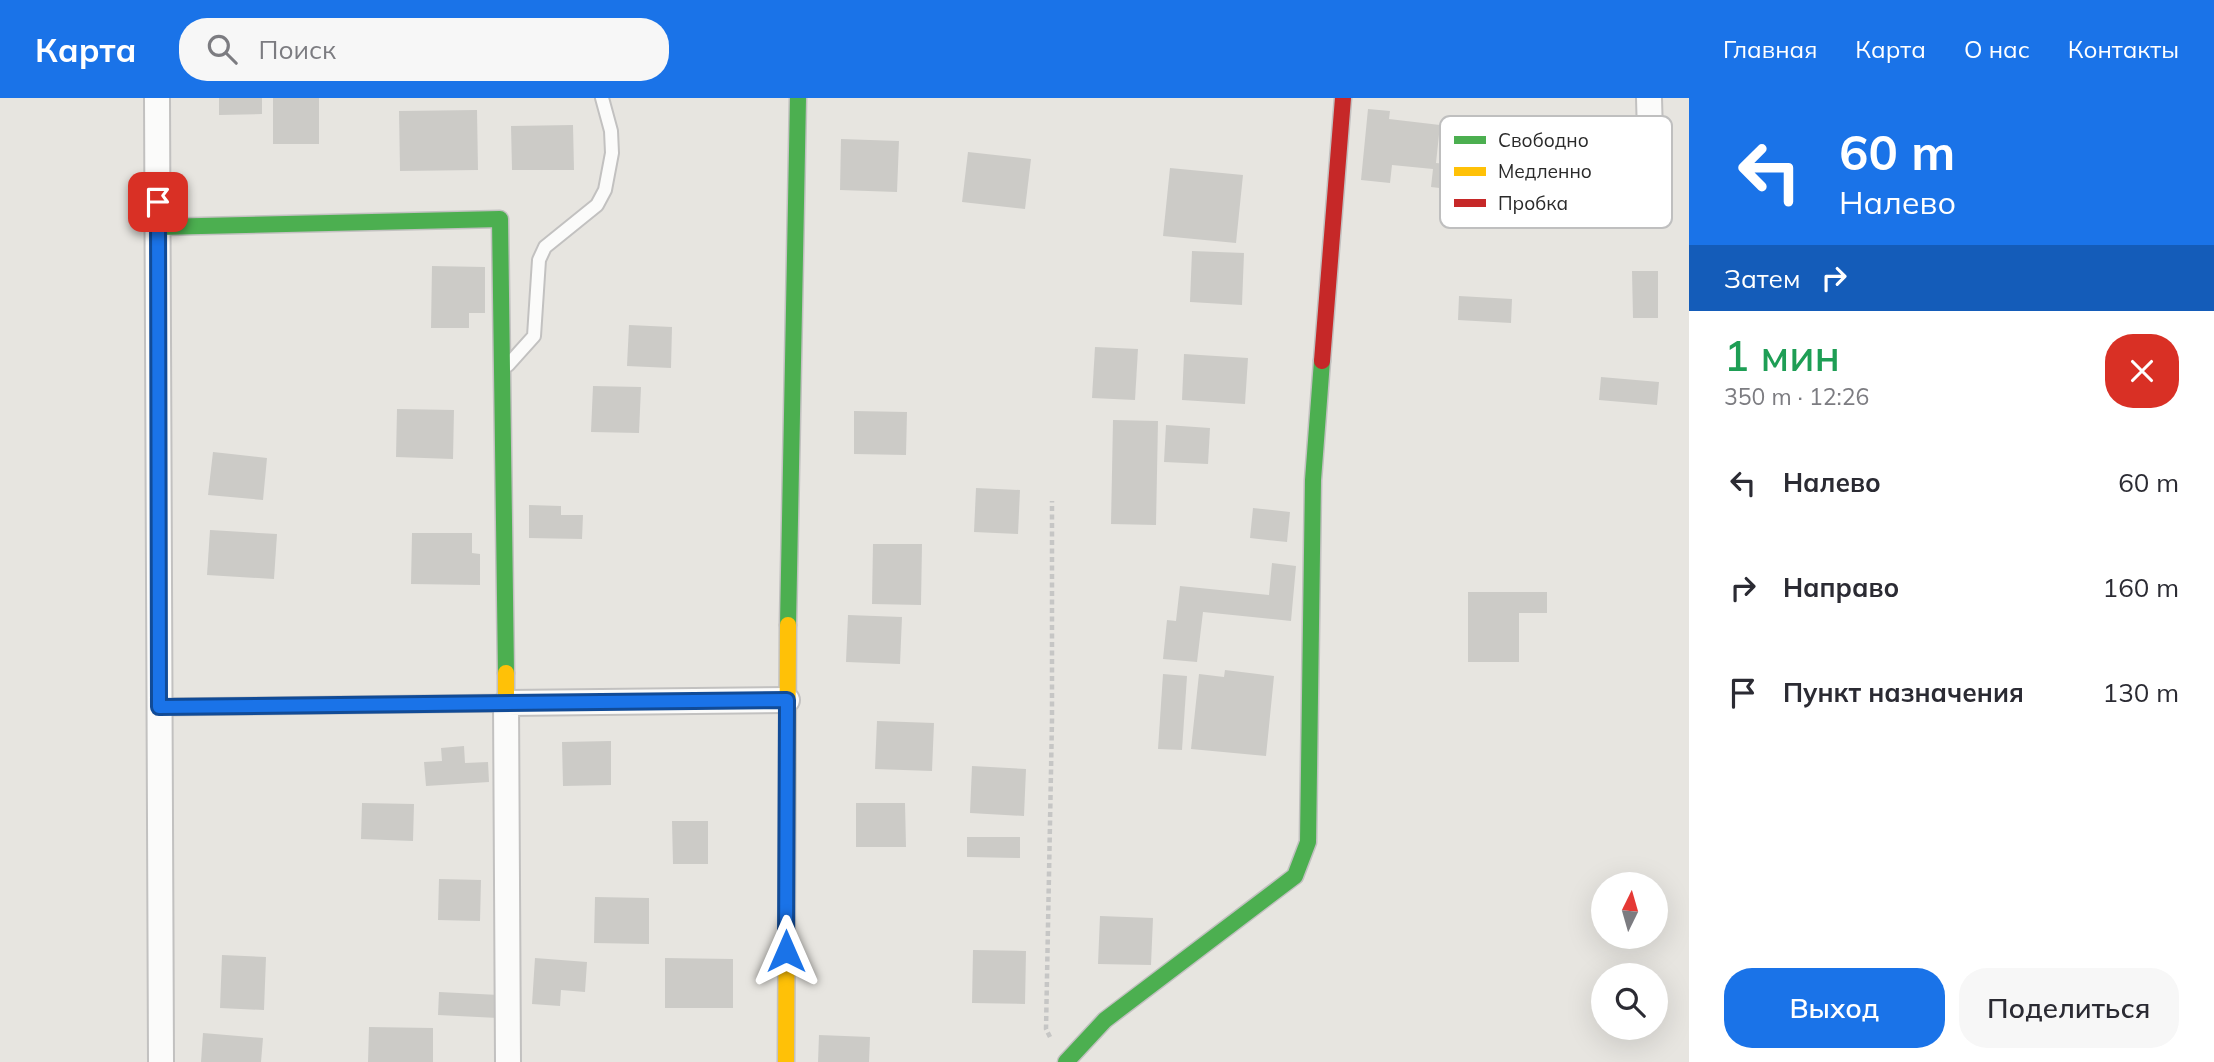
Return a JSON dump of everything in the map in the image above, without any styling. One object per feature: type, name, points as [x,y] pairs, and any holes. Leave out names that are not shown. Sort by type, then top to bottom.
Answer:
[{"type":"street","points":[[157,98],[161,1062]]},
{"type":"street","points":[[786,1062],[787,700],[798,98]]},
{"type":"street","points":[[1066,1062],[1105,1020],[1295,876],[1308,842],[1313,480],[1343,98]]},
{"type":"street","points":[[1649,98],[1650,116]]},
{"type":"street","points":[[158,228],[500,219],[508,1062]]},
{"type":"street","points":[[159,707],[787,700]]},
{"type":"lane","points":[[503,370],[534,336],[539,260],[545,247],[597,205],[605,190],[612,153],[611,131],[602,98]]},
{"type":"path","points":[[1052,501],[1052,720],[1046,1029],[1052,1040]]},
{"type":"building","points":[[219,98],[262,98],[262,114],[219,115]]},
{"type":"building","points":[[273,98],[319,98],[319,144],[273,144]]},
{"type":"building","points":[[1368,109],[1390,111],[1389,119],[1440,125],[1436,163],[1440,163],[1440,188],[1431,187],[1433,169],[1392,165],[1390,183],[1361,180]]},
{"type":"building","points":[[477,110],[478,170],[400,171],[399,111]]},
{"type":"building","points":[[573,125],[574,170],[512,170],[511,126]]},
{"type":"building","points":[[841,139],[899,141],[897,192],[840,190]]},
{"type":"building","points":[[968,152],[1031,159],[1025,209],[962,202]]},
{"type":"building","points":[[1170,168],[1243,175],[1236,243],[1163,236]]},
{"type":"building","points":[[1192,251],[1244,253],[1242,305],[1190,302]]},
{"type":"building","points":[[432,266],[485,267],[485,313],[469,313],[469,328],[431,328]]},
{"type":"building","points":[[1632,271],[1658,271],[1658,318],[1633,318]]},
{"type":"building","points":[[1459,296],[1512,299],[1511,323],[1458,320]]},
{"type":"building","points":[[629,325],[672,327],[671,368],[627,366]]},
{"type":"building","points":[[1095,347],[1138,349],[1135,400],[1092,398]]},
{"type":"building","points":[[1184,354],[1248,358],[1245,404],[1182,400]]},
{"type":"building","points":[[1601,377],[1659,382],[1657,405],[1599,400]]},
{"type":"building","points":[[593,386],[641,387],[639,433],[591,432]]},
{"type":"building","points":[[397,409],[454,410],[453,459],[396,457]]},
{"type":"building","points":[[854,411],[907,412],[906,455],[854,454]]},
{"type":"building","points":[[1113,420],[1158,421],[1156,525],[1111,524]]},
{"type":"building","points":[[1166,425],[1210,428],[1208,464],[1164,462]]},
{"type":"building","points":[[213,452],[267,458],[263,500],[208,495]]},
{"type":"building","points":[[976,488],[1020,490],[1018,534],[974,532]]},
{"type":"building","points":[[529,505],[561,506],[561,515],[583,515],[582,539],[529,538]]},
{"type":"building","points":[[1253,508],[1290,512],[1287,542],[1250,538]]},
{"type":"building","points":[[210,530],[277,534],[274,579],[207,575]]},
{"type":"building","points":[[412,533],[472,533],[472,553],[480,554],[480,585],[411,584]]},
{"type":"building","points":[[873,544],[922,544],[921,605],[872,604]]},
{"type":"building","points":[[1272,563],[1296,566],[1291,621],[1203,612],[1197,662],[1163,659],[1167,620],[1176,621],[1180,586],[1269,595]]},
{"type":"building","points":[[1468,592],[1547,592],[1547,613],[1519,613],[1519,662],[1468,662]]},
{"type":"building","points":[[848,615],[902,617],[900,664],[846,662]]},
{"type":"building","points":[[1225,670],[1274,676],[1266,756],[1191,749],[1199,674],[1224,677]]},
{"type":"building","points":[[1163,674],[1187,676],[1182,750],[1158,749]]},
{"type":"building","points":[[877,721],[934,723],[932,771],[875,769]]},
{"type":"building","points":[[611,741],[611,785],[563,786],[562,742]]},
{"type":"building","points":[[464,746],[465,763],[488,762],[489,782],[426,786],[424,762],[442,761],[441,748]]},
{"type":"building","points":[[972,766],[1026,769],[1024,816],[970,813]]},
{"type":"building","points":[[362,803],[414,804],[413,841],[361,839]]},
{"type":"building","points":[[856,803],[905,803],[906,847],[856,847]]},
{"type":"building","points":[[672,821],[708,821],[708,864],[673,864]]},
{"type":"building","points":[[967,837],[1020,837],[1020,858],[967,857]]},
{"type":"building","points":[[439,879],[481,880],[480,921],[438,920]]},
{"type":"building","points":[[595,897],[649,898],[649,944],[594,943]]},
{"type":"building","points":[[1100,916],[1153,918],[1151,965],[1098,964]]},
{"type":"building","points":[[973,950],[1026,951],[1025,1004],[972,1003]]},
{"type":"building","points":[[222,955],[266,957],[264,1010],[220,1008]]},
{"type":"building","points":[[535,958],[587,962],[585,992],[561,990],[560,1006],[532,1004]]},
{"type":"building","points":[[665,958],[733,959],[733,1008],[665,1008]]},
{"type":"building","points":[[439,992],[499,995],[498,1018],[438,1015]]},
{"type":"building","points":[[369,1027],[433,1028],[433,1062],[368,1062]]},
{"type":"building","points":[[203,1033],[263,1038],[261,1062],[201,1062]]},
{"type":"building","points":[[819,1035],[870,1037],[869,1062],[818,1062]]},
{"type":"traffic: fast","points":[[788,625],[798,98]]},
{"type":"traffic: fast","points":[[158,227],[500,219],[506,673]]},
{"type":"traffic: fast","points":[[1066,1062],[1105,1020],[1295,876],[1308,842],[1313,480],[1322,361]]},
{"type":"traffic: slow","points":[[786,1062],[788,625]]},
{"type":"traffic: slow","points":[[159,707],[506,703],[506,673]]},
{"type":"traffic: jam","points":[[1322,361],[1343,98]]},
{"type":"route","points":[[158,202],[159,707],[787,700],[786,951]]}]
